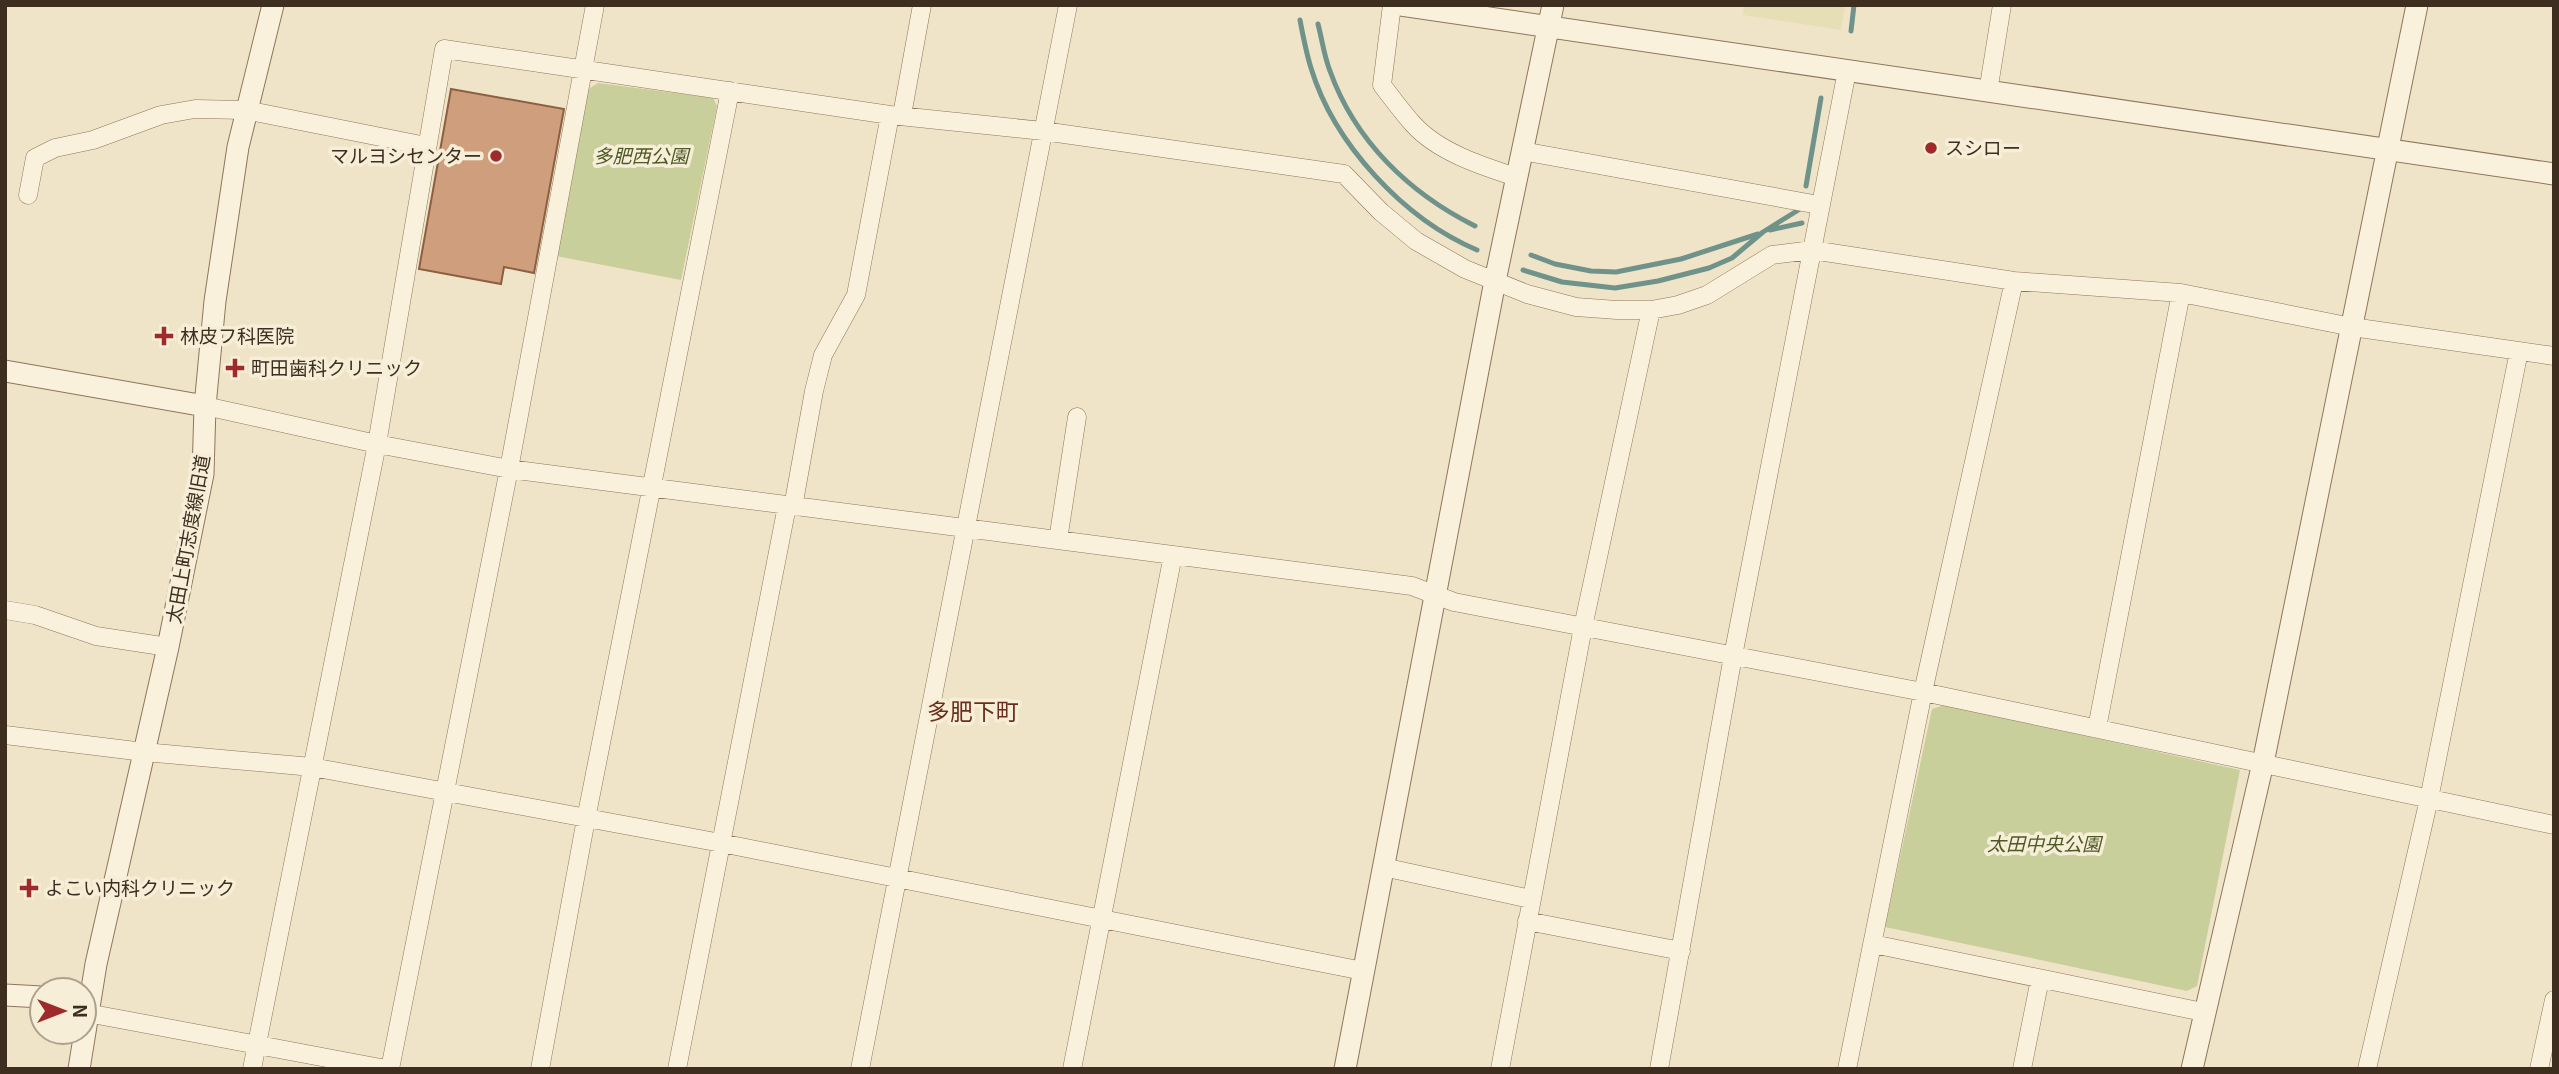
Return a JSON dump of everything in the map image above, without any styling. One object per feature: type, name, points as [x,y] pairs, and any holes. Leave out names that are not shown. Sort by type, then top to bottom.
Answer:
[{"type":"street","name":"太田上町志度線旧道","points":[[93,976],[168,647],[203,474],[205,405],[215,301],[245,110],[273,5]]},
{"type":"street","points":[[98,1007],[256,1045],[388,1069],[509,469],[595,5]]},
{"type":"street","points":[[677,1069],[814,391],[823,355],[856,295],[922,5]]},
{"type":"street","points":[[860,1069],[1068,5]]},
{"type":"street","points":[[1392,5],[1382,85],[1414,126],[1437,144],[1488,168],[1517,177]]},
{"type":"street","points":[[1401,5],[2554,174]]},
{"type":"street","points":[[1345,1069],[1495,281],[1553,5]]},
{"type":"street","points":[[1988,92],[2002,5]]},
{"type":"street","points":[[2192,1069],[2203,1012],[2263,764],[2417,5]]},
{"type":"street","points":[[252,1069],[377,444],[444,49],[896,115],[1043,131],[1344,174],[1381,212],[1416,241],[1465,269],[1527,294],[1576,307],[1651,310],[1678,305],[1707,295],[1772,255],[1812,250],[2014,281],[2181,293],[2352,327],[2554,356]]},
{"type":"street","points":[[1659,1069],[1733,656],[1847,71]]},
{"type":"street","points":[[540,1069],[586,819],[730,91]]},
{"type":"street","points":[[28,195],[35,158],[55,148],[93,140],[160,115],[195,109],[245,110],[426,146]]},
{"type":"street","points":[[1522,151],[1819,205]]},
{"type":"street","points":[[1847,1069],[1923,692],[2014,281]]},
{"type":"street","points":[[2097,728],[2181,293]]},
{"type":"street","points":[[1500,1069],[1583,627],[1651,310]]},
{"type":"street","points":[[2367,1069],[2428,799],[2519,351]]},
{"type":"street","points":[[5,371],[205,405],[377,444],[509,469],[1412,586],[1454,602],[1923,692],[2554,825]]},
{"type":"street","points":[[1058,540],[1077,417]]},
{"type":"street","points":[[1072,1069],[1174,555]]},
{"type":"street","points":[[5,610],[35,615],[96,636],[168,647]]},
{"type":"street","points":[[5,735],[144,752],[312,767],[721,843],[1363,971]]},
{"type":"street","points":[[1383,867],[1531,899]]},
{"type":"street","points":[[1527,920],[1681,951]]},
{"type":"street","points":[[1873,944],[2203,1012]]},
{"type":"street","points":[[2022,1069],[2040,979]]},
{"type":"street","points":[[5,995],[28,997]]},
{"type":"street","points":[[2539,1069],[2554,1000]]},
{"type":"street","name":"太田上町志度線旧道","points":[[79,1069],[82,1046]]},
{"type":"shaded area","points":[[1744,5],[1845,5],[1841,30],[1743,15]]},
{"type":"green space","name":"多肥西公園","points":[[598,83],[713,98],[717,106],[681,280],[556,256],[587,90]]},
{"type":"green space","name":"太田中央公園","points":[[1944,705],[2240,770],[2197,986],[2187,991],[1885,927],[1932,709]]},
{"type":"building","points":[[451,89],[564,109],[534,273],[504,267],[501,284],[419,269]]},
{"type":"waterway","points":[[1851,31],[1854,5]]},
{"type":"waterway","points":[[1300,20],[1309,62],[1322,96],[1354,151],[1398,199],[1450,236],[1477,250]]},
{"type":"waterway","points":[[1318,24],[1328,65],[1341,96],[1369,142],[1407,181],[1428,198],[1475,226]]},
{"type":"waterway","points":[[1806,186],[1821,98]]},
{"type":"waterway","points":[[1523,270],[1562,282],[1615,288],[1658,281],[1709,268],[1732,258],[1763,232],[1800,209]]},
{"type":"waterway","points":[[1770,230],[1802,223]]},
{"type":"waterway","points":[[1531,255],[1555,264],[1591,271],[1616,272],[1681,259],[1758,234]]},
{"type":"place","name":"スシロー","points":[[1931,148]]},
{"type":"place","name":"マルヨシセンター","points":[[496,156]]},
{"type":"place","name":"林皮フ科医院","points":[[164,336]]},
{"type":"place","name":"町田歯科クリニック","points":[[235,368]]},
{"type":"place","name":"よこい内科クリニック","points":[[29,888]]},
{"type":"district","name":"多肥下町","points":[[973,712]]}]
